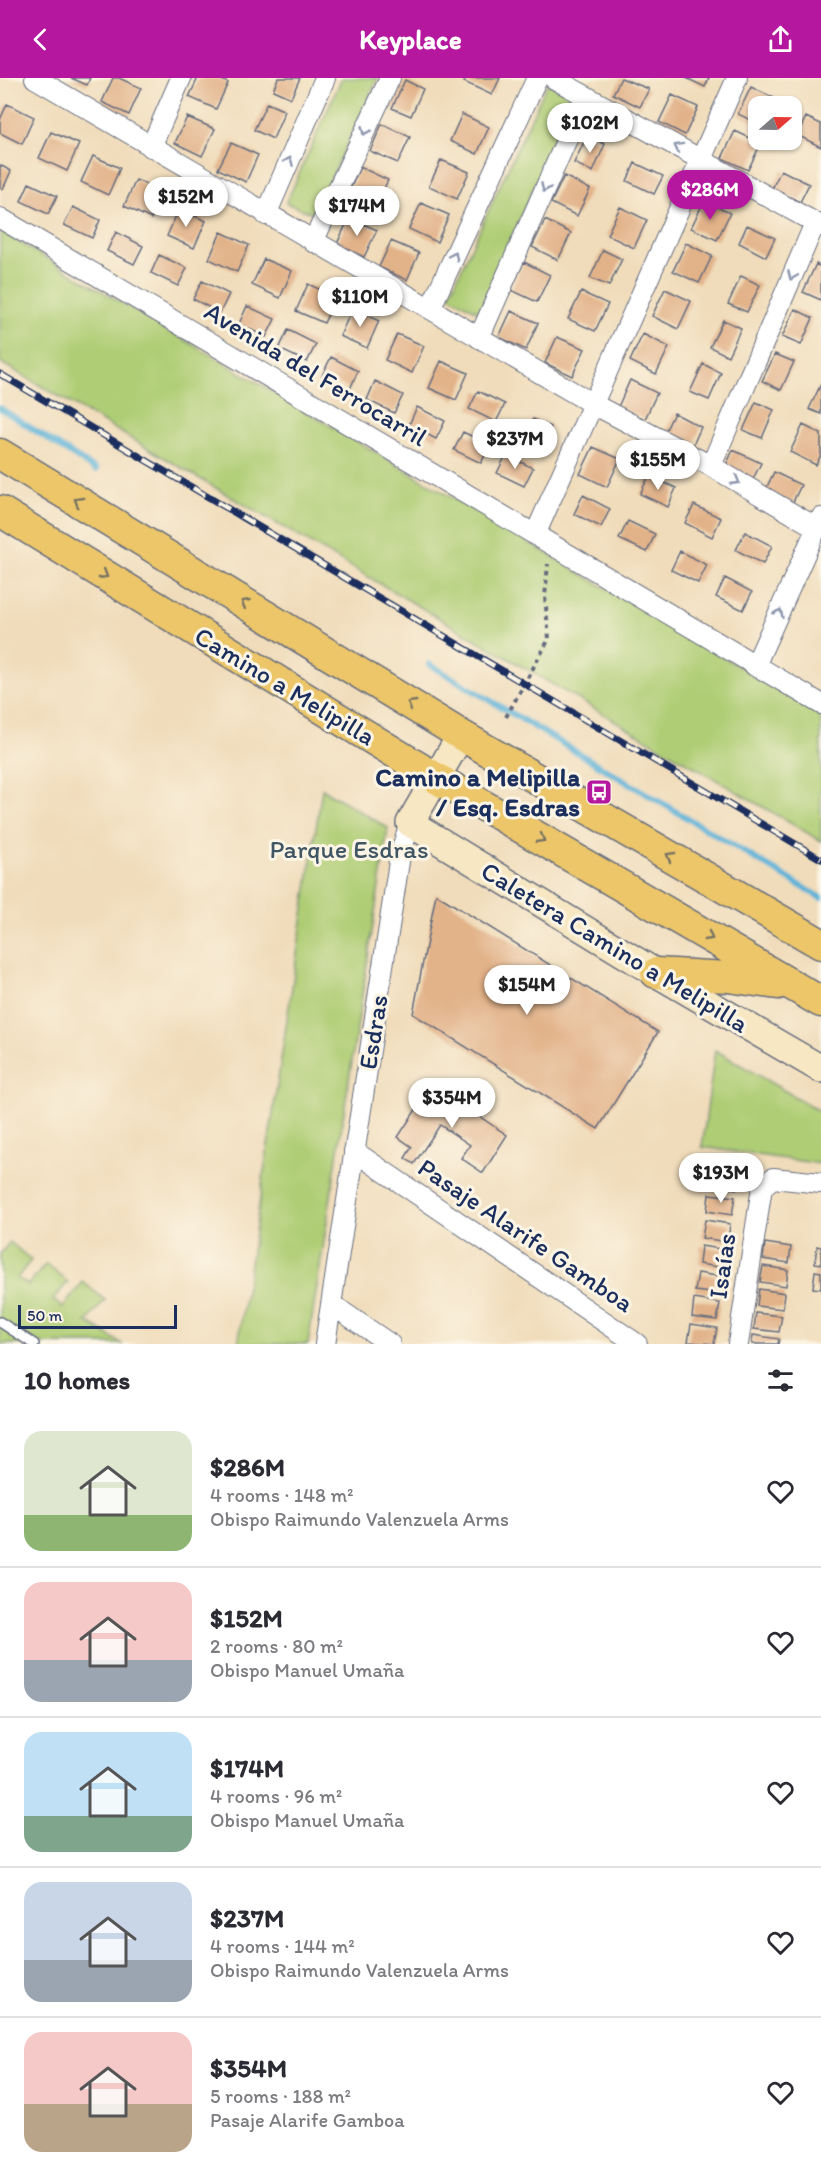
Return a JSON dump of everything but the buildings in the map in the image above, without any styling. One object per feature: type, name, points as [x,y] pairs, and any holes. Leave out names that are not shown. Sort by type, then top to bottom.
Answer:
[{"type":"main road","name":"Camino a Melipilla","points":[[0,454],[461,735],[821,944]]},
{"type":"main road","name":"Camino a Melipilla","points":[[0,511],[436,778],[808,995]]},
{"type":"main road","points":[[656,973],[728,977],[808,995]]},
{"type":"street","points":[[151,147],[181,78]]},
{"type":"street","points":[[266,215],[325,78]]},
{"type":"street","points":[[313,242],[390,78]]},
{"type":"street","points":[[430,309],[537,78]]},
{"type":"street","points":[[553,78],[818,224],[711,466]]},
{"type":"street","points":[[543,539],[593,404],[737,78]]},
{"type":"street","points":[[38,79],[266,215],[593,404],[819,523],[755,666]]},
{"type":"street","points":[[479,338],[586,96]]},
{"type":"street","name":"Avenida del Ferrocarril","points":[[0,218],[821,704]]},
{"type":"street","name":"Esdras","points":[[325,1344],[400,855],[410,823],[461,735]]},
{"type":"street","name":"Caletera Camino a Melipilla","points":[[410,823],[656,973],[821,1069]]},
{"type":"street","name":"Pasaje Alarife Gamboa","points":[[354,1151],[637,1344]]},
{"type":"street","name":"Isaías","points":[[738,1344],[762,1187],[773,1178],[821,1183]]},
{"type":"street","points":[[331,1304],[390,1344]]},
{"type":"lane","points":[[0,1322],[34,1344]]},
{"type":"path","points":[[506,717],[549,639],[543,539]]},
{"type":"green space","points":[[342,78],[378,78],[314,214],[286,203]]},
{"type":"green space","points":[[547,84],[574,95],[479,312],[449,296]]},
{"type":"green space","points":[[0,231],[821,715],[821,841],[0,362]]},
{"type":"green space","name":"Parque Esdras","points":[[322,789],[388,828],[308,1344],[238,1344]]},
{"type":"green space","points":[[715,1050],[821,1112],[821,1164],[702,1147]]},
{"type":"green space","points":[[10,1242],[31,1260],[17,1278],[28,1285],[46,1264],[68,1282],[53,1300],[63,1307],[83,1282],[105,1300],[87,1322],[122,1344],[0,1344],[0,1254]]},
{"type":"waterway","points":[[0,408],[96,470]]},
{"type":"waterway","points":[[429,664],[821,898]]},
{"type":"railway","points":[[0,374],[821,859]]},
{"type":"place","name":"Camino a Melipilla / Esq. Esdras","points":[[599,792]]}]
